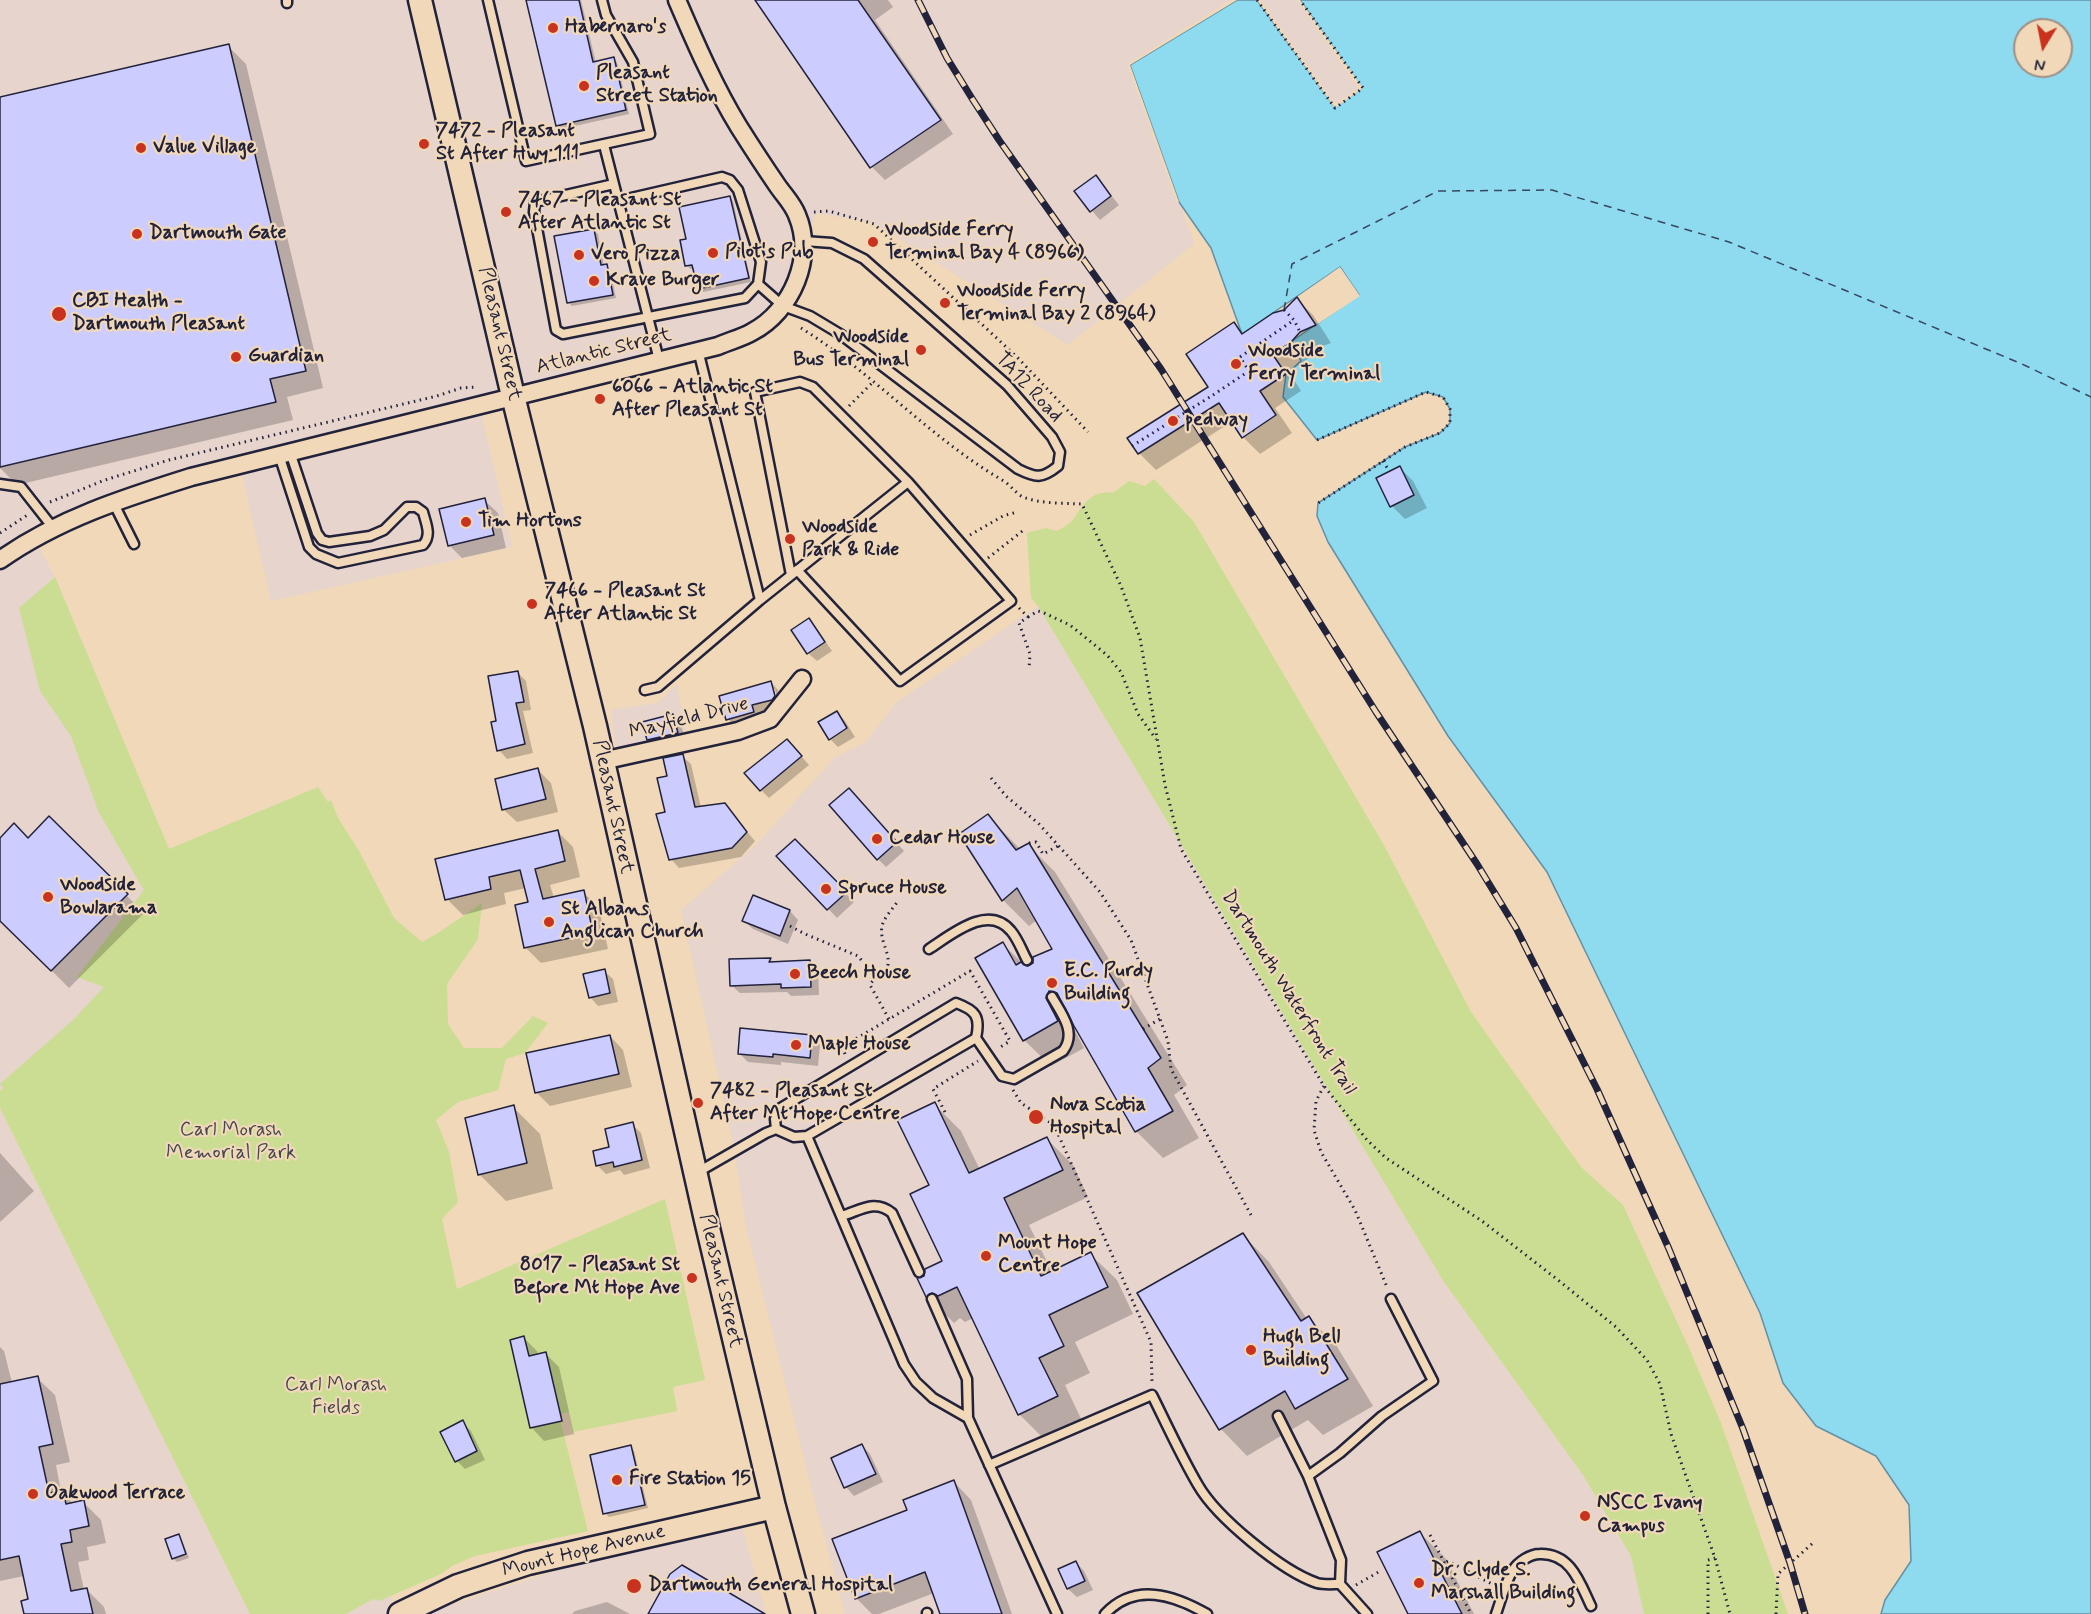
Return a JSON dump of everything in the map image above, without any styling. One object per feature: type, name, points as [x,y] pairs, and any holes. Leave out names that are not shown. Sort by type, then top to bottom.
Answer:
[{"type":"main road","name":"Pleasant Street","points":[[420,0],[602,761],[695,1173],[774,1507],[803,1614]]},
{"type":"main road","name":"Mount Hope Avenue","points":[[400,1614],[458,1586],[528,1563],[774,1507]]},
{"type":"street","name":"Atlantic Street","points":[[0,560],[19,547],[112,502],[191,477],[718,346],[753,332],[779,310],[799,275],[804,241],[797,214],[738,125],[691,33],[677,0]]},
{"type":"street","name":"Mayfield Drive","points":[[602,761],[738,731],[759,724],[770,719],[802,679]]},
{"type":"lane","points":[[488,0],[526,161],[650,134],[633,62],[606,15],[602,0]]},
{"type":"lane","points":[[604,145],[659,360]]},
{"type":"lane","points":[[614,184],[535,202],[534,212],[556,330],[563,334],[745,298],[758,284],[761,262],[738,190],[730,180],[722,177],[618,201]]},
{"type":"lane","name":"TA12 Road","points":[[779,310],[810,316],[840,334],[1018,469],[1034,477],[1048,475],[1058,466],[1060,452],[1052,437],[1007,385],[864,259],[832,243],[804,241]]},
{"type":"lane","points":[[758,284],[779,310]]},
{"type":"lane","points":[[698,350],[760,600]]},
{"type":"lane","points":[[800,382],[813,387],[908,482],[1011,601],[900,681],[794,573],[755,392],[800,382]]},
{"type":"lane","points":[[285,454],[321,540],[328,542],[370,536],[384,530],[407,507],[416,507],[423,512],[429,533],[427,540],[423,545],[338,563],[316,554],[309,547],[285,454]]},
{"type":"lane","points":[[645,690],[658,687],[760,600],[908,482]]},
{"type":"lane","points":[[0,484],[21,487],[54,529]]},
{"type":"lane","points":[[112,502],[134,544]]},
{"type":"lane","points":[[928,949],[985,918],[999,922],[1011,930],[1027,960]]},
{"type":"lane","points":[[776,1129],[775,1119],[779,1109],[956,1003],[971,1008],[977,1018],[976,1038],[1002,1076],[1014,1079],[1063,1051],[1068,1044],[1070,1034],[1052,997]]},
{"type":"lane","points":[[695,1173],[776,1129],[794,1137],[807,1136],[976,1038]]},
{"type":"lane","points":[[807,1136],[904,1364],[916,1382],[933,1398],[968,1418]]},
{"type":"lane","points":[[842,1216],[874,1205],[884,1206],[892,1213],[919,1272]]},
{"type":"lane","points":[[932,1299],[967,1379],[968,1418],[1057,1614]]},
{"type":"lane","points":[[1308,1476],[1340,1453],[1382,1416],[1433,1381],[1390,1299]]},
{"type":"lane","points":[[989,1465],[1152,1395],[1199,1487],[1213,1505],[1249,1539],[1281,1564],[1320,1584],[1343,1587]]},
{"type":"lane","points":[[1278,1416],[1308,1476],[1341,1560],[1343,1587],[1367,1614]]},
{"type":"lane","points":[[1496,1614],[1514,1569],[1525,1559],[1537,1554],[1552,1554],[1564,1560],[1576,1574],[1591,1606]]},
{"type":"lane","points":[[1105,1614],[1112,1606],[1123,1600],[1159,1594],[1176,1599],[1207,1614]]},
{"type":"path","points":[[1257,0],[1335,108],[1363,88],[1300,0]]},
{"type":"path","points":[[797,214],[829,211],[874,224],[1017,357],[1088,432]]},
{"type":"path","points":[[779,310],[838,352],[873,382],[840,415]]},
{"type":"path","points":[[1284,310],[1294,320],[1300,332]]},
{"type":"path","points":[[1132,446],[1249,371],[1240,357],[1294,320]]},
{"type":"path","name":"Dartmouth Waterfront Trail","points":[[873,382],[978,465],[1011,484],[1020,496],[1037,501],[1082,504],[1121,586],[1140,639],[1165,785],[1181,849],[1324,1086],[1367,1140],[1386,1158],[1482,1221],[1616,1327],[1647,1360],[1660,1384],[1671,1434],[1715,1558],[1730,1614]]},
{"type":"path","points":[[1317,440],[1426,392],[1443,397],[1450,409],[1450,423],[1440,434],[1405,447],[1318,503]]},
{"type":"path","points":[[1383,461],[1389,471]]},
{"type":"path","points":[[959,541],[1003,516],[1017,512]]},
{"type":"path","points":[[979,564],[1025,529]]},
{"type":"path","points":[[1011,601],[1028,617]]},
{"type":"path","points":[[1029,669],[1030,654],[1019,623],[1038,611],[1070,625],[1107,655],[1121,672],[1138,714],[1157,740]]},
{"type":"path","points":[[991,778],[1006,796],[1039,824],[1100,892],[1131,940],[1168,1041],[1171,1069],[1251,1215]]},
{"type":"path","points":[[1029,843],[1036,842],[1043,854],[1058,846]]},
{"type":"path","points":[[890,1019],[870,985],[875,977],[886,970],[888,964],[880,932],[882,923],[898,901]]},
{"type":"path","points":[[790,926],[858,956],[875,977]]},
{"type":"path","points":[[847,1058],[842,1047],[970,971],[1010,1041],[933,1089],[945,1112]]},
{"type":"path","points":[[1143,1029],[1160,1019]]},
{"type":"path","points":[[1008,1079],[1021,1103],[1054,1125],[1152,1342],[1152,1395]]},
{"type":"path","points":[[1324,1086],[1316,1101],[1314,1130],[1321,1152],[1355,1210],[1390,1299]]},
{"type":"path","points":[[1430,1535],[1471,1614]]},
{"type":"path","points":[[1776,1614],[1778,1574],[1814,1542]]},
{"type":"path","points":[[1708,1614],[1708,1560],[1715,1558]]},
{"type":"path","points":[[1443,1563],[1448,1561],[1504,1590]]},
{"type":"path","points":[[1343,1587],[1382,1570]]},
{"type":"shaded area","points":[[0,0],[1237,0],[1130,65],[1194,244],[1068,345],[873,223],[816,213],[807,236],[795,283],[763,337],[711,347],[480,407],[512,547],[271,601],[239,462],[36,542],[55,577],[169,849],[204,911],[0,1091]]},
{"type":"shaded area","points":[[1257,0],[1300,0],[1363,88],[1335,108]]},
{"type":"shaded area","name":"Nova Scotia Hospital","points":[[1038,606],[1444,1282],[1583,1475],[1631,1556],[1644,1614],[845,1614],[746,1227],[733,1142],[681,910],[758,843],[835,757],[865,743],[897,702]]},
{"type":"shaded area","points":[[677,684],[688,742],[617,757],[611,710],[657,703]]},
{"type":"shaded area","points":[[0,1108],[199,1511],[250,1614],[0,1614]]},
{"type":"shaded area","name":"Dartmouth General Hospital","points":[[741,1523],[766,1614],[422,1614],[595,1558]]},
{"type":"shaded area","points":[[389,1590],[396,1614],[346,1614]]},
{"type":"green space","points":[[1154,479],[1194,522],[1385,847],[1471,1012],[1581,1167],[1623,1205],[1721,1423],[1788,1614],[1644,1614],[1631,1556],[1583,1475],[1444,1282],[1038,606],[1031,598],[1027,533],[1046,528],[1057,531],[1072,521],[1093,496],[1113,493],[1129,481],[1145,486]]},
{"type":"green space","name":"Carl Morash Memorial Park","points":[[55,577],[169,849],[318,787],[328,802],[331,800],[338,818],[359,851],[394,918],[422,942],[482,903],[478,939],[447,984],[448,1024],[464,1048],[502,1048],[533,1016],[548,1023],[525,1053],[506,1059],[498,1090],[458,1102],[436,1120],[449,1152],[458,1202],[442,1219],[457,1289],[665,1199],[705,1380],[673,1387],[677,1411],[573,1432],[569,1412],[559,1415],[588,1531],[475,1556],[452,1566],[441,1574],[379,1601],[373,1599],[346,1614],[250,1614],[0,1108],[0,1091],[3,1088],[0,1084],[73,1020],[104,987],[77,977],[144,890],[99,813],[71,736],[40,691],[19,608]]},
{"type":"water","points":[[1237,0],[1257,0],[1335,107],[1362,88],[1300,0],[2091,0],[2091,1614],[1881,1614],[1885,1600],[1911,1561],[1909,1505],[1876,1456],[1816,1426],[1783,1383],[1760,1313],[1547,872],[1448,736],[1328,542],[1317,516],[1318,503],[1405,447],[1440,433],[1450,423],[1450,409],[1443,397],[1426,392],[1317,440],[1283,397],[1286,374],[1301,361],[1292,341],[1359,295],[1340,267],[1242,334],[1211,248],[1179,202],[1130,65]]},
{"type":"pier","points":[[1231,0],[1237,0],[1130,65],[1179,202],[1177,204],[1127,64]]},
{"type":"pier","points":[[1257,0],[1261,0],[1335,104],[1358,88],[1297,0],[1300,0],[1363,88],[1335,108]]},
{"type":"pier","points":[[1340,267],[1360,296],[1316,325],[1304,330],[1355,295],[1339,271],[1288,306],[1297,297]]},
{"type":"building","name":"Pleasant Street Station","points":[[526,0],[579,0],[593,62],[614,57],[626,110],[556,126]]},
{"type":"building","points":[[755,0],[858,0],[941,120],[870,168]]},
{"type":"building","name":"Dartmouth Gate","points":[[229,44],[306,371],[270,379],[276,402],[0,467],[0,97]]},
{"type":"building","points":[[1096,175],[1111,196],[1090,212],[1074,191]]},
{"type":"building","name":"Pilot's Pub","points":[[730,196],[749,278],[698,289],[692,265],[685,266],[680,240],[686,239],[679,207]]},
{"type":"building","points":[[594,229],[601,265],[607,264],[613,295],[567,303],[554,236]]},
{"type":"building","name":"Woodside Ferry Terminal","points":[[1297,297],[1316,325],[1300,332],[1273,355],[1286,374],[1260,391],[1276,415],[1242,438],[1219,403],[1138,454],[1127,438],[1208,387],[1186,354],[1234,322],[1242,334],[1273,313],[1284,310]]},
{"type":"building","points":[[1400,466],[1414,495],[1390,507],[1376,478]]},
{"type":"building","name":"Tim Hortons","points":[[485,498],[494,535],[448,546],[439,509]]},
{"type":"building","points":[[809,618],[825,642],[807,654],[791,630]]},
{"type":"building","points":[[518,671],[524,702],[516,703],[525,744],[497,751],[491,722],[496,721],[488,676]]},
{"type":"building","points":[[771,681],[775,696],[772,700],[752,705],[754,712],[726,720],[719,696]]},
{"type":"building","points":[[837,711],[847,728],[829,740],[818,722]]},
{"type":"building","points":[[673,714],[678,733],[647,740],[642,722]]},
{"type":"building","points":[[787,739],[802,756],[760,791],[744,773]]},
{"type":"building","points":[[683,754],[695,807],[725,803],[747,832],[732,848],[669,860],[656,814],[665,812],[657,778],[667,776],[663,758]]},
{"type":"building","points":[[538,768],[546,799],[502,810],[495,779]]},
{"type":"building","points":[[849,788],[897,842],[877,860],[829,805]]},
{"type":"building","name":"E.C. Purdy Building","points":[[988,814],[1016,850],[1029,843],[1161,1058],[1148,1068],[1173,1111],[1135,1132],[1057,993],[1049,991],[1046,998],[1058,1021],[1023,1041],[975,958],[1003,942],[1016,965],[1021,962],[1027,966],[1033,963],[1033,957],[1052,949],[1017,888],[1002,901],[959,834]]},
{"type":"building","name":"Woodside Bowlarama","points":[[49,816],[128,894],[51,971],[0,921],[0,838],[14,823],[28,838]]},
{"type":"building","points":[[558,830],[565,861],[535,869],[543,899],[584,890],[593,933],[524,948],[515,905],[528,902],[520,870],[489,877],[491,889],[445,900],[435,859]]},
{"type":"building","points":[[795,839],[847,892],[827,910],[776,856]]},
{"type":"building","points":[[753,895],[790,910],[780,936],[742,921]]},
{"type":"building","points":[[771,958],[769,962],[810,960],[811,987],[781,988],[781,984],[730,986],[729,959]]},
{"type":"building","points":[[605,969],[610,993],[589,998],[583,974]]},
{"type":"building","points":[[740,1028],[812,1035],[810,1058],[773,1054],[773,1057],[738,1054]]},
{"type":"building","points":[[610,1035],[619,1074],[535,1093],[526,1053]]},
{"type":"building","name":"Mount Hope Centre","points":[[935,1102],[969,1173],[1047,1137],[1063,1170],[1004,1198],[1041,1276],[1091,1252],[1108,1287],[1049,1315],[1064,1346],[1039,1358],[1058,1396],[1018,1415],[957,1287],[938,1296],[932,1293],[926,1297],[917,1278],[924,1276],[925,1269],[942,1261],[910,1194],[929,1185],[897,1120]]},
{"type":"building","points":[[514,1105],[527,1163],[478,1175],[465,1118]]},
{"type":"building","points":[[633,1122],[642,1160],[614,1167],[613,1162],[596,1166],[593,1151],[609,1147],[605,1129]]},
{"type":"building","name":"Hugh Bell Building","points":[[1243,1233],[1301,1321],[1309,1316],[1348,1379],[1295,1409],[1285,1391],[1219,1430],[1137,1293]]},
{"type":"building","points":[[524,1336],[529,1356],[546,1352],[562,1421],[530,1428],[510,1340]]},
{"type":"building","name":"Oakwood Terrace","points":[[38,1376],[53,1444],[39,1447],[49,1493],[63,1490],[66,1504],[84,1500],[89,1526],[70,1530],[72,1542],[61,1544],[71,1591],[87,1588],[93,1614],[24,1614],[21,1601],[28,1599],[19,1556],[0,1560],[0,1384]]},
{"type":"building","points":[[463,1420],[477,1451],[455,1462],[440,1432]]},
{"type":"building","points":[[862,1444],[876,1474],[844,1488],[831,1458]]},
{"type":"building","name":"Fire Station 15","points":[[631,1445],[645,1505],[603,1514],[590,1455]]},
{"type":"building","points":[[954,1480],[1002,1614],[940,1614],[925,1572],[855,1599],[832,1539],[907,1510],[903,1500]]},
{"type":"building","name":"Dr. Clyde S. Marshall Building","points":[[1420,1531],[1462,1614],[1408,1614],[1377,1552]]},
{"type":"building","points":[[179,1534],[186,1554],[172,1559],[165,1539]]},
{"type":"building","points":[[1076,1561],[1085,1581],[1067,1589],[1058,1569]]},
{"type":"building","points":[[682,1565],[765,1614],[648,1614],[670,1574]]},
{"type":"ferry route","points":[[1284,310],[1292,264],[1438,191],[1552,190],[1729,242],[2022,364],[2091,397]]},
{"type":"railway","points":[[918,0],[947,58],[973,100],[1161,369],[1376,712],[1477,864],[1516,928],[1597,1089],[1669,1249],[1743,1429],[1790,1563],[1805,1614]]},
{"type":"place","name":"Habernaro's","points":[[553,28]]},
{"type":"place","name":"Pleasant Street Station","points":[[584,86]]},
{"type":"place","name":"7472 - Pleasant St After Hwy 111","points":[[424,144]]},
{"type":"place","name":"Value Village","points":[[141,148]]},
{"type":"place","name":"7467 - Pleasant St After Atlantic St","points":[[506,212]]},
{"type":"place","name":"Dartmouth Gate","points":[[137,234]]},
{"type":"place","name":"Woodside Ferry Terminal Bay 4 (8966)","points":[[873,242]]},
{"type":"place","name":"Pilot's Pub","points":[[713,253]]},
{"type":"place","name":"Vero Pizza","points":[[579,255]]},
{"type":"place","name":"Krave Burger","points":[[594,281]]},
{"type":"place","name":"Woodside Ferry Terminal Bay 2 (8964)","points":[[945,303]]},
{"type":"place","name":"CBI Health - Dartmouth Pleasant","points":[[59,314]]},
{"type":"place","name":"Woodside Bus Terminal","points":[[921,350]]},
{"type":"place","name":"Guardian","points":[[236,357]]},
{"type":"place","name":"Woodside Ferry Terminal","points":[[1236,364]]},
{"type":"place","name":"6066 - Atlantic St After Pleasant St","points":[[600,399]]},
{"type":"place","name":"pedway","points":[[1173,421]]},
{"type":"place","name":"Tim Hortons","points":[[466,522]]},
{"type":"place","name":"Woodside Park & Ride","points":[[790,539]]},
{"type":"place","name":"7466 - Pleasant St After Atlantic St","points":[[532,604]]},
{"type":"place","name":"Cedar House","points":[[877,839]]},
{"type":"place","name":"Spruce House","points":[[826,889]]},
{"type":"place","name":"Woodside Bowlarama","points":[[48,897]]},
{"type":"place","name":"St Albans Anglican Church","points":[[549,922]]},
{"type":"place","name":"Beech House","points":[[795,974]]},
{"type":"place","name":"E.C. Purdy Building","points":[[1052,983]]},
{"type":"place","name":"Maple House","points":[[796,1045]]},
{"type":"place","name":"7482 - Pleasant St After Mt Hope Centre","points":[[698,1103]]},
{"type":"place","name":"Nova Scotia Hospital","points":[[1036,1117]]},
{"type":"place","name":"Mount Hope Centre","points":[[986,1256]]},
{"type":"place","name":"8017 - Pleasant St Before Mt Hope Ave","points":[[692,1278]]},
{"type":"place","name":"Hugh Bell Building","points":[[1251,1350]]},
{"type":"place","name":"Fire Station 15","points":[[617,1480]]},
{"type":"place","name":"Oakwood Terrace","points":[[33,1494]]},
{"type":"place","name":"NSCC Ivany Campus","points":[[1585,1516]]},
{"type":"place","name":"Dr. Clyde S. Marshall Building","points":[[1419,1583]]},
{"type":"place","name":"Dartmouth General Hospital","points":[[634,1586]]},
{"type":"park label","name":"Carl Morash Fields","points":[[336,1398]]}]
